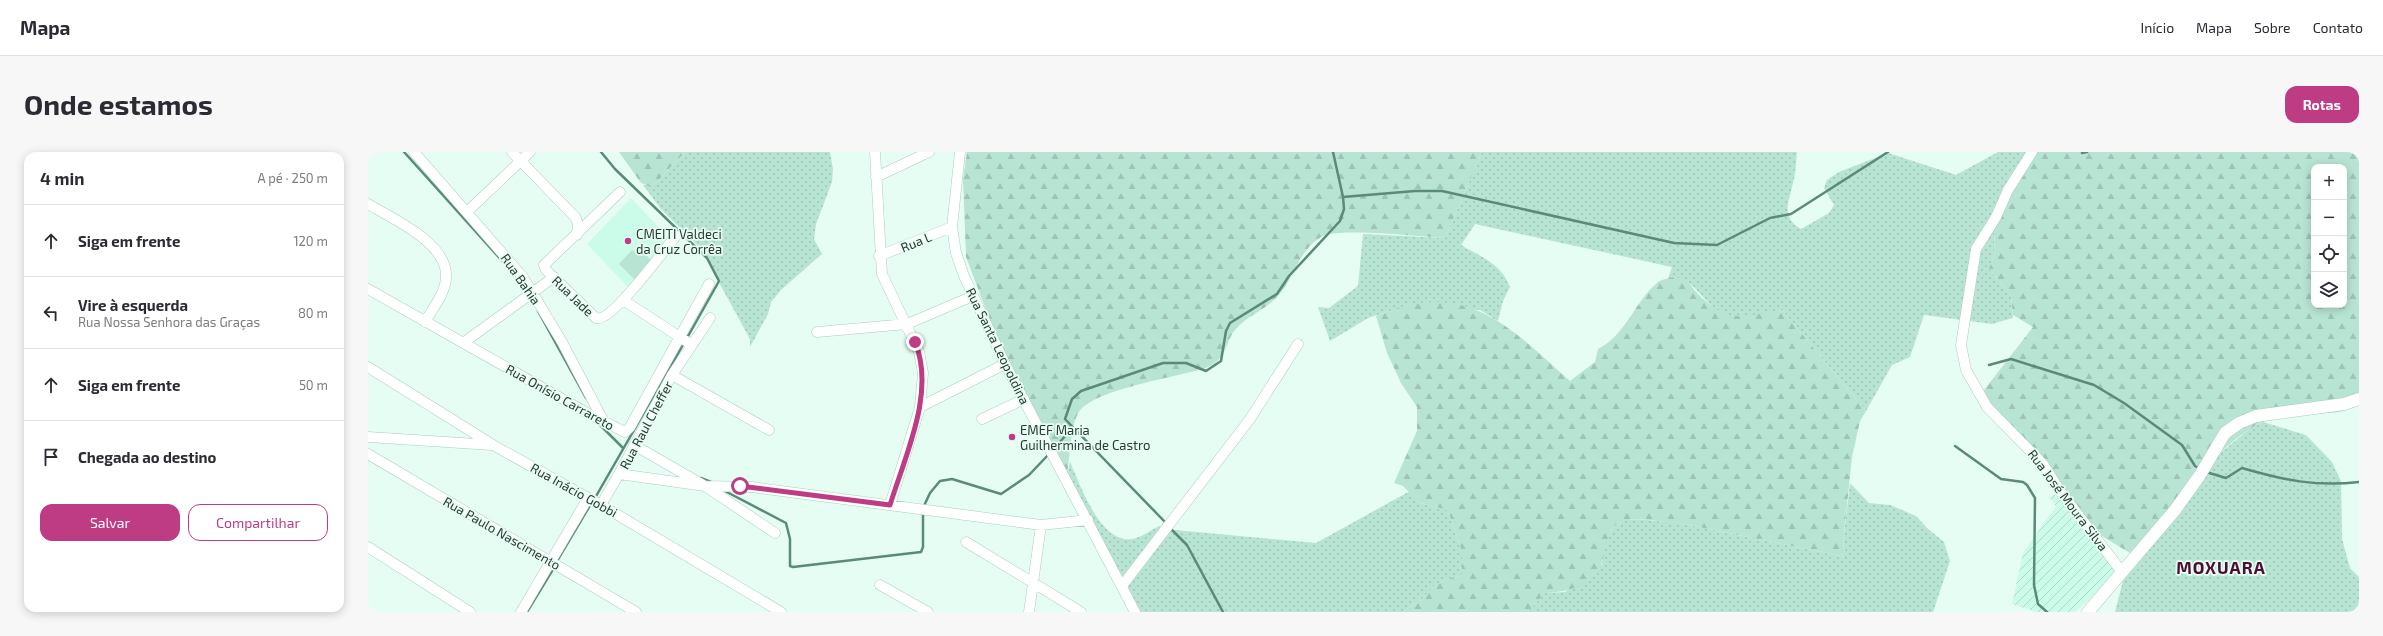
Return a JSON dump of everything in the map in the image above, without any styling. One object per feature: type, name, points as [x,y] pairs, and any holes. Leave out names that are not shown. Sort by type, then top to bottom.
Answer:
[{"type":"street","name":"Rua Bahia","points":[[414,152],[468,211],[514,266],[562,342],[602,421]]},
{"type":"street","points":[[512,152],[576,218],[578,225],[577,235]]},
{"type":"street","points":[[468,211],[530,152]]},
{"type":"street","points":[[875,152],[879,256],[882,274],[907,324],[922,363],[920,407],[890,505]]},
{"type":"street","points":[[876,177],[929,152]]},
{"type":"street","name":"Rua Santa Leopoldina","points":[[960,152],[952,227],[956,253],[973,296],[1005,364],[1135,612]]},
{"type":"street","name":"Rua José Moura Silva","points":[[2032,152],[2005,195],[1996,217],[1976,250],[1961,345],[1962,357],[1966,370],[1987,407],[2043,464],[2060,491],[2122,572]]},
{"type":"street","name":"Rua Jade","points":[[620,192],[577,235],[545,262],[545,268],[596,318],[605,317],[623,300],[676,236]]},
{"type":"street","points":[[368,204],[424,238],[444,263],[446,278],[443,290],[425,322]]},
{"type":"street","name":"Rua L","points":[[879,256],[952,227]]},
{"type":"street","points":[[463,343],[554,277]]},
{"type":"street","name":"Rua Onísio Carrareto","points":[[368,289],[588,414],[621,431],[628,430],[685,341],[709,284]]},
{"type":"street","points":[[817,332],[907,324],[973,296]]},
{"type":"street","points":[[623,300],[685,341],[710,318]]},
{"type":"street","name":"Rua Raul Cheffer","points":[[601,505],[620,474],[672,375],[685,341]]},
{"type":"street","points":[[1122,586],[1250,419],[1298,344]]},
{"type":"street","points":[[920,407],[1005,364]]},
{"type":"street","name":"Rua Inácio Gobbi","points":[[368,367],[493,445],[601,505],[781,612]]},
{"type":"street","points":[[672,375],[769,430]]},
{"type":"street","points":[[982,419],[1024,399]]},
{"type":"street","points":[[2088,612],[2175,510],[2200,475],[2225,433],[2239,423],[2256,416],[2344,404],[2359,399]]},
{"type":"street","points":[[368,437],[493,445]]},
{"type":"street","points":[[636,441],[708,486],[775,533]]},
{"type":"street","name":"Rua Paulo Nascimento","points":[[368,454],[636,612]]},
{"type":"street","points":[[620,474],[708,486],[751,487],[1041,525],[1088,520]]},
{"type":"street","points":[[521,612],[588,498]]},
{"type":"street","points":[[1028,612],[1041,525]]},
{"type":"street","points":[[966,542],[1032,584],[1081,612]]},
{"type":"street","points":[[368,547],[470,612]]},
{"type":"street","points":[[880,585],[928,612]]},
{"type":"shaded area","name":"CMEITI Valdeci da Cruz Corrêa","points":[[631,198],[669,238],[629,288],[587,244]]},
{"type":"shaded area","points":[[2056,494],[2118,574],[2075,612],[2036,612],[2012,604],[2023,553],[2056,506],[2049,497]]},
{"type":"green space","points":[[619,152],[685,152],[654,185],[649,186],[641,183]]},
{"type":"green space","points":[[685,152],[830,152],[833,169],[832,182],[816,224],[814,239],[822,254],[782,289],[771,302],[768,314],[750,347],[750,339],[700,248],[661,209],[643,185],[654,185]]},
{"type":"green space","points":[[967,152],[1482,152],[1445,238],[1361,233],[1330,234],[1321,237],[1313,243],[1301,257],[1288,282],[1277,297],[1240,324],[1231,336],[1223,353],[1216,362],[1200,370],[1115,391],[1090,402],[1082,408],[1075,421],[1071,439],[1067,475],[1005,360],[966,257],[963,179]]},
{"type":"green space","points":[[1482,152],[1797,152],[1795,175],[1788,203],[1788,214],[1794,224],[1801,229],[1829,213],[1834,205],[1824,188],[1827,180],[1839,172],[1888,153],[1956,175],[1998,152],[2033,152],[1995,224],[1994,256],[1989,268],[2011,296],[2013,318],[1992,324],[1924,315],[1910,357],[1892,365],[1866,411],[1782,310],[1749,317],[1730,316],[1720,312],[1712,306],[1692,285],[1685,280],[1677,278],[1668,279],[1672,267],[1475,224],[1461,245],[1496,266],[1510,287],[1503,301],[1498,321],[1480,310],[1409,305],[1368,318],[1330,341],[1318,307],[1329,308],[1358,286],[1363,234],[1445,238]]},
{"type":"green space","points":[[2033,152],[2359,152],[2359,404],[2339,412],[2293,414],[2275,417],[2248,430],[2230,444],[2194,479],[2130,553],[2090,529],[1981,394],[2033,327],[2013,315],[2011,296],[1989,268],[1994,256],[1995,225]]},
{"type":"green space","points":[[638,248],[651,260],[635,280],[619,264],[632,250],[635,252]]},
{"type":"green space","points":[[1676,277],[1688,282],[1710,305],[1729,315],[1747,316],[1782,310],[1866,411],[1860,421],[1852,457],[1843,543],[1846,557],[1679,523],[1631,519],[1616,525],[1613,528],[1607,539],[1601,565],[1590,580],[1564,591],[1545,593],[1528,612],[1402,612],[1421,600],[1436,584],[1462,574],[1462,552],[1448,510],[1420,503],[1403,486],[1394,483],[1417,431],[1417,407],[1401,383],[1387,353],[1376,316],[1408,305],[1434,302],[1457,304],[1478,311],[1498,321],[1517,334],[1570,381],[1595,362],[1598,349],[1608,343],[1616,335],[1650,290],[1658,282]]},
{"type":"green space","points":[[2263,422],[2306,435],[2332,462],[2341,481],[2342,539],[2350,568],[2359,577],[2359,612],[2115,612],[2130,553],[2214,458],[2251,428]]},
{"type":"green space","points":[[1070,462],[1093,511],[1101,523],[1110,532],[1121,538],[1132,539],[1142,536],[1159,526],[1164,529],[1316,543],[1410,491],[1420,503],[1448,510],[1462,552],[1463,574],[1436,584],[1421,600],[1402,612],[1138,612],[1067,475]]},
{"type":"green space","points":[[1850,483],[1869,503],[1890,505],[1916,516],[1927,528],[1944,542],[1950,561],[1933,612],[1528,612],[1545,593],[1565,592],[1602,564],[1606,542],[1611,531],[1618,524],[1627,520],[1636,519],[1679,523],[1846,557],[1843,543]]},
{"type":"waterway","points":[[404,152],[504,263]]},
{"type":"waterway","points":[[601,152],[615,169],[707,258],[719,281],[687,338]]},
{"type":"waterway","points":[[1166,523],[1065,419],[1072,399],[1081,391],[1163,363],[1186,363],[1206,371],[1221,361],[1226,331],[1230,323],[1277,294],[1289,276],[1340,221],[1344,209],[1343,197],[1333,152]]},
{"type":"waterway","points":[[1343,197],[1415,191],[1442,191],[1674,243],[1717,245],[1770,218],[1791,214],[1888,152]]},
{"type":"waterway","points":[[2082,153],[2087,152]]},
{"type":"waterway","points":[[538,311],[586,398]]},
{"type":"waterway","points":[[595,498],[684,343]]},
{"type":"waterway","points":[[1989,365],[2011,359],[2094,385],[2124,403],[2182,445],[2195,466],[2200,469]]},
{"type":"waterway","points":[[597,422],[623,448]]},
{"type":"waterway","points":[[1053,450],[1066,435],[1071,425]]},
{"type":"waterway","points":[[1955,446],[2001,479],[2023,482],[2027,485],[2035,498],[2034,585],[2038,604],[2047,612]]},
{"type":"waterway","points":[[923,508],[930,493],[940,481],[952,479],[1001,494],[1029,475],[1049,454]]},
{"type":"waterway","points":[[2206,472],[2226,478],[2242,468],[2286,479],[2314,483],[2328,484],[2359,482]]},
{"type":"waterway","points":[[701,478],[711,482]]},
{"type":"waterway","points":[[723,490],[786,523],[790,539],[790,566],[793,567],[921,552],[923,547],[923,513]]},
{"type":"waterway","points":[[557,561],[592,502]]},
{"type":"waterway","points":[[1169,527],[1187,545],[1223,612]]},
{"type":"waterway","points":[[527,612],[555,566]]},
{"type":"place","name":"CMEITI Valdeci da Cruz Corrêa","points":[[628,241]]},
{"type":"place","name":"EMEF Maria Guilhermina de Castro","points":[[1012,437]]},
{"type":"district","name":"MOXUARA","points":[[2221,568]]},
{"type":"route","points":[[740,486],[890,505],[920,407],[923,373],[922,363],[915,342]]}]
